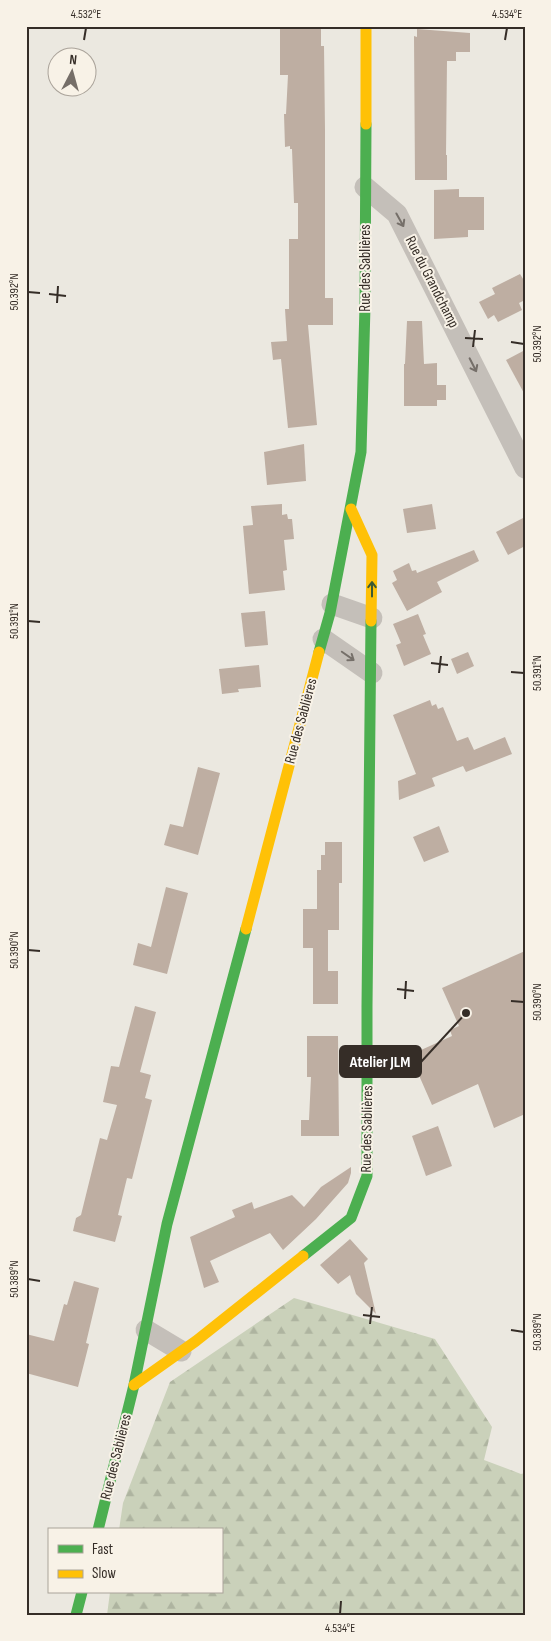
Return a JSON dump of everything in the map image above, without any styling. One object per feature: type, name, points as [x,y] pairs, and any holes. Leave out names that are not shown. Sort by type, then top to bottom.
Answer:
[{"type":"main road","name":"Rue des Sablières","points":[[98,1528],[134,1385],[167,1224],[332,604],[361,452],[366,26]]},
{"type":"main road","name":"Rue des Sablières","points":[[134,1385],[181,1351],[351,1218],[367,1176],[372,555],[350,509]]},
{"type":"main road","points":[[76,1615],[81,1594]]},
{"type":"street","name":"Rue du Grandchamp","points":[[365,187],[397,214],[525,468]]},
{"type":"street","points":[[332,604],[372,618]]},
{"type":"street","points":[[323,639],[372,673]]},
{"type":"street","points":[[146,1330],[181,1351]]},
{"type":"green space","points":[[294,1298],[435,1339],[492,1427],[484,1460],[521,1474],[525,1473],[525,1615],[107,1615],[110,1594],[222,1594],[222,1528],[119,1528],[123,1503],[170,1382]]},
{"type":"building","points":[[280,26],[321,26],[321,46],[324,46],[325,298],[333,298],[333,325],[308,325],[317,425],[288,428],[281,359],[273,360],[271,342],[287,341],[285,309],[289,309],[289,239],[298,239],[298,203],[294,203],[292,149],[290,149],[290,146],[285,147],[284,114],[286,114],[288,75],[280,75]]},
{"type":"building","points":[[417,29],[470,33],[470,52],[456,52],[456,61],[447,61],[447,180],[415,180],[414,36],[417,37]]},
{"type":"building","points":[[459,189],[459,197],[484,197],[484,230],[468,230],[468,237],[434,239],[434,190]]},
{"type":"building","points":[[520,274],[525,282],[525,300],[519,303],[522,310],[498,322],[494,315],[488,319],[479,302],[495,294],[492,288]]},
{"type":"building","points":[[407,321],[422,321],[424,364],[437,363],[437,385],[446,385],[446,400],[437,400],[437,406],[404,406]]},
{"type":"building","points":[[525,350],[525,395],[506,360]]},
{"type":"building","points":[[304,444],[306,481],[267,485],[264,452]]},
{"type":"building","points":[[282,504],[282,515],[287,514],[288,519],[292,519],[294,539],[284,540],[287,570],[283,571],[285,590],[249,594],[243,526],[253,525],[251,506]]},
{"type":"building","points":[[432,504],[436,529],[407,533],[403,509]]},
{"type":"building","points":[[525,517],[525,546],[508,555],[496,532]]},
{"type":"building","points":[[474,550],[479,561],[437,582],[442,592],[407,611],[392,583],[397,580],[393,571],[409,563],[412,571],[416,570],[417,573]]},
{"type":"building","points":[[265,611],[268,645],[245,647],[241,613]]},
{"type":"building","points":[[418,614],[426,634],[423,635],[431,654],[404,666],[396,645],[401,643],[393,624]]},
{"type":"building","points":[[468,652],[474,666],[457,674],[451,659]]},
{"type":"building","points":[[259,665],[261,687],[238,689],[239,692],[222,694],[219,669]]},
{"type":"building","points":[[430,700],[432,706],[436,704],[438,709],[443,707],[457,741],[468,737],[474,750],[505,737],[512,754],[466,772],[463,766],[432,778],[435,786],[399,800],[398,781],[416,774],[393,715]]},
{"type":"building","points":[[198,767],[220,773],[198,855],[164,845],[170,824],[183,827]]},
{"type":"building","points":[[439,826],[449,852],[424,862],[413,837]]},
{"type":"building","points":[[325,842],[342,842],[342,883],[339,883],[339,930],[328,930],[328,971],[338,971],[338,1004],[313,1004],[313,948],[303,948],[303,909],[317,909],[317,870],[321,870],[321,855],[325,855]]},
{"type":"building","points":[[166,887],[188,893],[167,974],[133,965],[138,943],[151,947]]},
{"type":"building","points":[[525,951],[525,1114],[494,1128],[478,1084],[432,1105],[410,1055],[452,1036],[450,1030],[459,1026],[442,988]]},
{"type":"building","points":[[135,1006],[156,1012],[140,1072],[151,1075],[145,1098],[152,1100],[132,1179],[127,1178],[118,1215],[122,1216],[115,1242],[73,1231],[76,1218],[81,1215],[100,1138],[107,1140],[117,1105],[103,1102],[111,1066],[119,1067]]},
{"type":"building","points":[[307,1036],[338,1036],[339,1136],[301,1136],[301,1120],[309,1120],[311,1077],[307,1077]]},
{"type":"building","points":[[438,1126],[452,1166],[426,1176],[412,1136]]},
{"type":"building","points":[[351,1167],[348,1183],[316,1219],[283,1250],[270,1233],[210,1261],[219,1282],[204,1288],[190,1237],[235,1217],[232,1210],[252,1202],[254,1209],[292,1195],[304,1207],[321,1187]]},
{"type":"building","points":[[350,1239],[368,1259],[364,1263],[376,1314],[356,1294],[350,1275],[338,1284],[320,1265]]},
{"type":"building","points":[[74,1281],[99,1288],[86,1343],[89,1344],[78,1387],[26,1373],[26,1334],[54,1341],[64,1304],[67,1305]]},
{"type":"traffic: fast","points":[[319,652],[330,613],[361,452],[365,306],[366,124]]},
{"type":"traffic: fast","points":[[303,1256],[351,1218],[367,1176],[371,621]]},
{"type":"traffic: fast","points":[[98,1528],[134,1385],[167,1224],[246,929]]},
{"type":"traffic: fast","points":[[76,1615],[81,1594]]},
{"type":"traffic: slow","points":[[366,26],[366,124]]},
{"type":"traffic: slow","points":[[351,509],[372,555],[371,621]]},
{"type":"traffic: slow","points":[[246,929],[319,652]]},
{"type":"traffic: slow","points":[[134,1385],[196,1341],[303,1256]]},
{"type":"place","name":"Atelier JLM","points":[[466,1013]]}]
